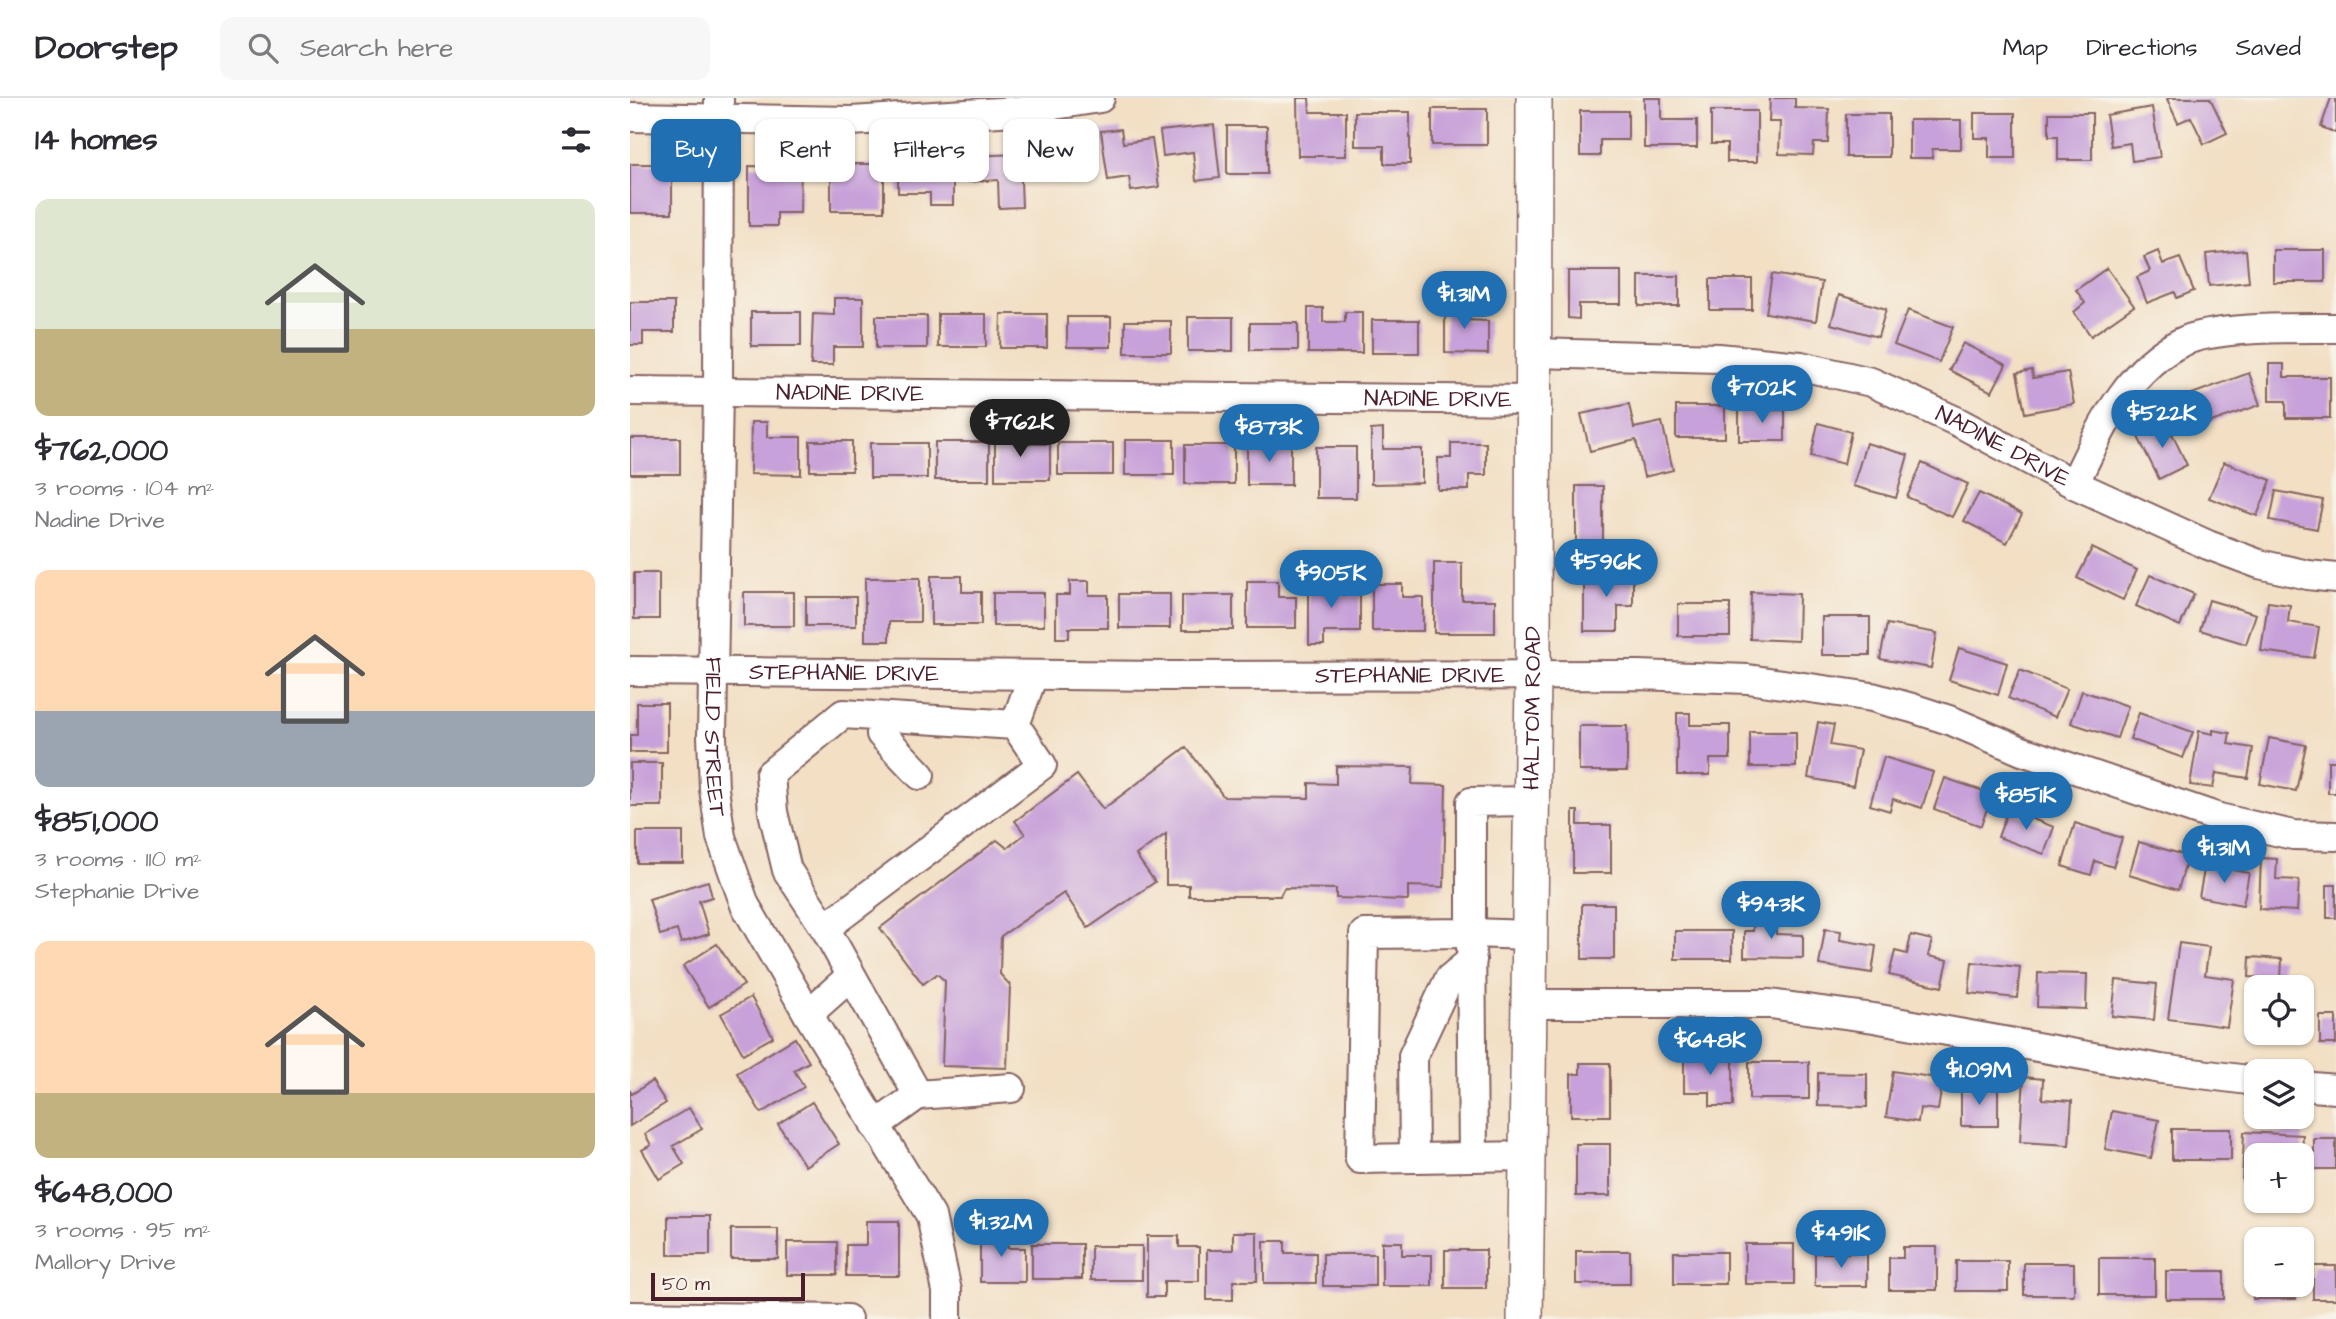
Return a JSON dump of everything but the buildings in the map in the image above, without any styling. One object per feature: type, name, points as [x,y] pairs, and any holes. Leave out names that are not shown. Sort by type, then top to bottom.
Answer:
[{"type":"main road","name":"HALTOM ROAD","points":[[1525,1319],[1533,675],[1534,98]]},
{"type":"street","points":[[630,117],[719,108],[851,121],[1016,111],[1100,98]]},
{"type":"street","name":"FIELD STREET","points":[[719,108],[718,390],[712,736],[714,789],[721,837],[746,905],[808,1014],[931,1216],[947,1291],[947,1319]]},
{"type":"street","points":[[2074,484],[2104,422],[2129,386],[2157,358],[2183,341],[2216,333],[2336,328]]},
{"type":"street","name":"NADINE DRIVE","points":[[1534,354],[1719,358],[1801,366],[1871,382],[1958,422],[2074,484],[2208,545],[2259,564],[2336,578]]},
{"type":"street","name":"NADINE DRIVE","points":[[630,390],[1534,400]]},
{"type":"street","name":"STEPHANIE DRIVE","points":[[630,671],[1033,675],[1639,675],[1748,679],[1872,697],[1952,721],[2022,751],[2219,818],[2293,835],[2336,836]]},
{"type":"street","points":[[1015,725],[1033,675]]},
{"type":"street","points":[[918,1095],[825,928],[787,870],[773,812],[770,774],[843,714],[1015,725]]},
{"type":"street","points":[[825,928],[1042,765],[1015,725]]},
{"type":"street","points":[[881,734],[920,775]]},
{"type":"street","points":[[1473,1157],[1471,802],[1531,802]]},
{"type":"street","points":[[1527,1156],[1360,1158],[1364,934],[1471,947],[1530,935]]},
{"type":"street","points":[[1414,1158],[1413,1056],[1449,979],[1471,947]]},
{"type":"street","points":[[808,1014],[851,975]]},
{"type":"street","points":[[1529,1004],[1770,1004],[1874,1018],[2161,1069],[2244,1079]]},
{"type":"street","points":[[2314,1087],[2336,1089]]},
{"type":"street","points":[[875,1126],[918,1095],[1010,1088]]},
{"type":"street","points":[[630,1313],[847,1319]]}]
